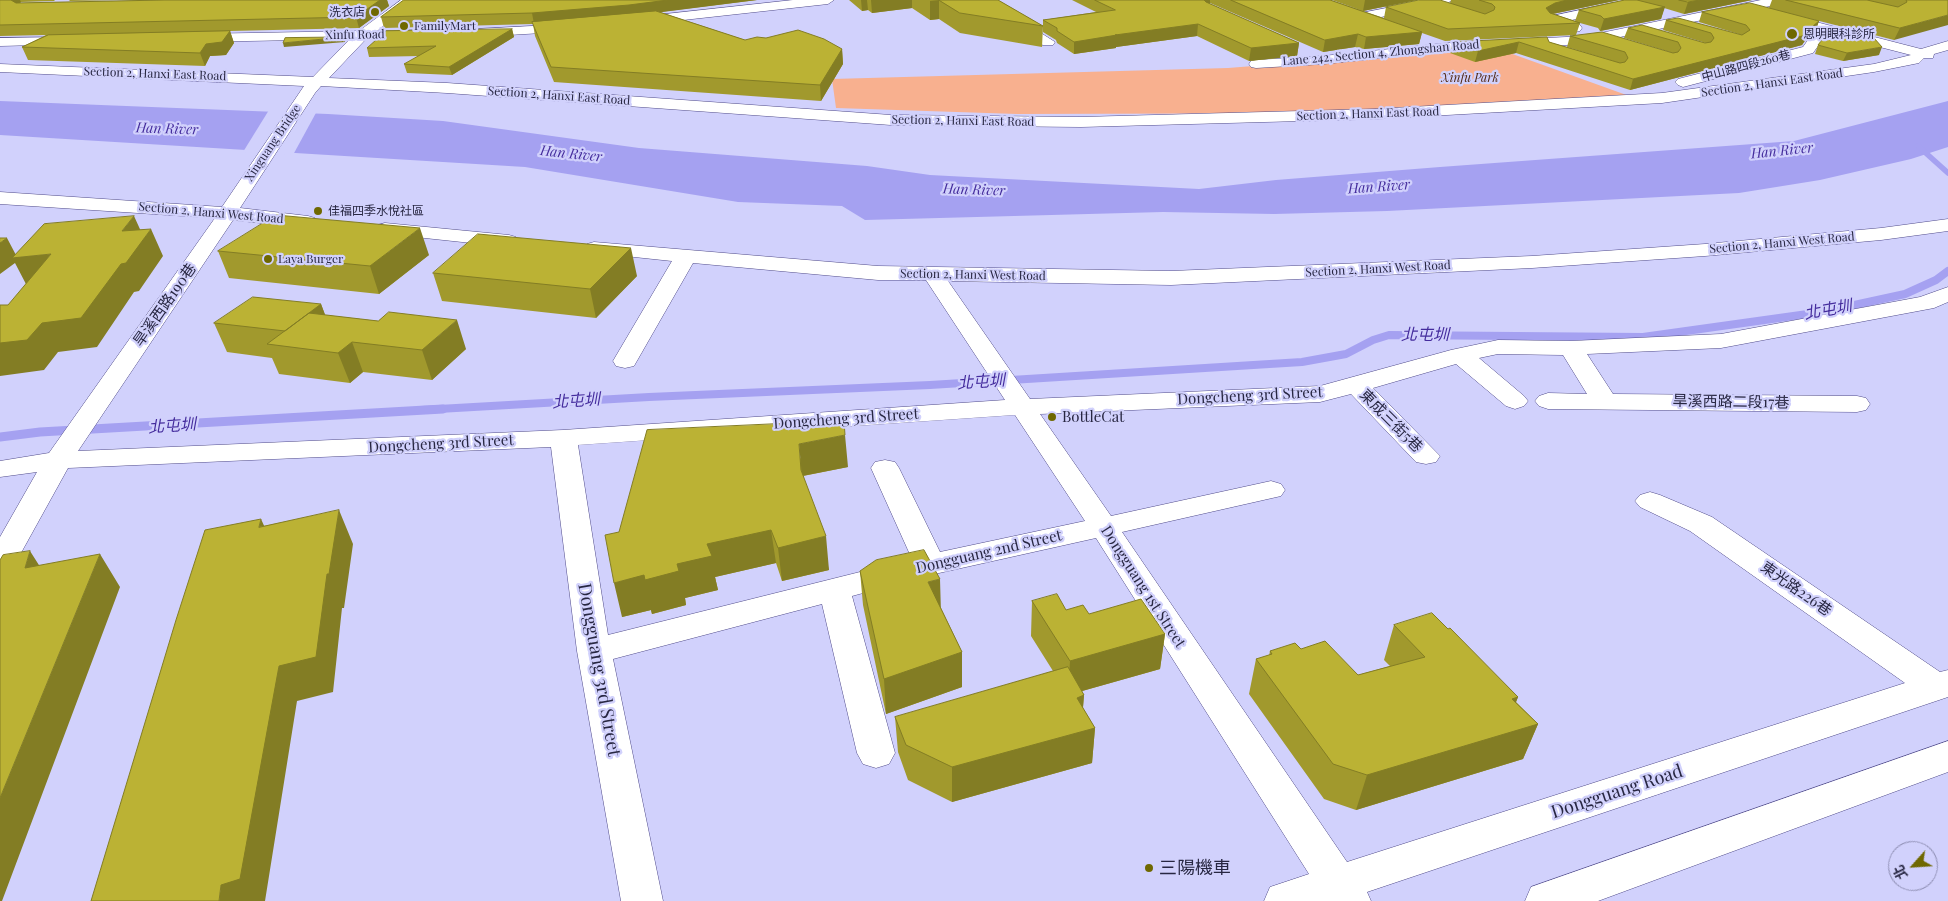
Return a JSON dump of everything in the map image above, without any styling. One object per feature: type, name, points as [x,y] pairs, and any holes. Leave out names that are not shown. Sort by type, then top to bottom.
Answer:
[{"type":"street","points":[[390,0],[410,0]]},
{"type":"street","name":"Xinguang Bridge","points":[[233,204],[313,86],[362,35],[410,0]]},
{"type":"street","points":[[624,22],[754,4],[828,0]]},
{"type":"street","points":[[980,0],[1048,42]]},
{"type":"street","points":[[1362,17],[1446,0]]},
{"type":"street","points":[[1711,0],[1832,29],[1948,60]]},
{"type":"street","name":"Lane 242, Section 4, Zhongshan Road","points":[[1256,64],[1322,60],[1529,41],[1586,40],[1780,0]]},
{"type":"street","points":[[1429,3],[1456,12]]},
{"type":"street","points":[[1626,45],[1552,20],[1628,4]]},
{"type":"street","points":[[1346,11],[1387,26]]},
{"type":"street","points":[[1656,12],[1700,30]]},
{"type":"street","points":[[462,34],[585,27]]},
{"type":"street","points":[[1637,29],[1665,37]]},
{"type":"street","name":"中山路四段260巷","points":[[1662,98],[1666,87],[1808,50],[1815,40],[1832,29]]},
{"type":"street","name":"Xinfu Road","points":[[187,38],[432,34]]},
{"type":"street","points":[[1422,38],[1448,47]]},
{"type":"street","points":[[0,42],[89,40]]},
{"type":"street","points":[[1529,41],[1573,55]]},
{"type":"street","name":"Section 2, Hanxi East Road","points":[[0,68],[100,71],[313,86],[466,89],[901,120],[1081,122],[1375,114],[1662,98],[1874,68],[1914,60],[1922,53],[1948,45]]},
{"type":"street","points":[[1296,48],[1322,60]]},
{"type":"street","name":"Section 2, Hanxi West Road","points":[[0,198],[233,204],[325,223]]},
{"type":"street","name":"旱溪西路190巷","points":[[0,564],[61,456],[233,204]]},
{"type":"street","name":"Section 2, Hanxi West Road","points":[[578,247],[878,273],[1171,278],[1522,262],[1705,250],[1881,234],[1948,225]]},
{"type":"street","points":[[364,227],[529,243]]},
{"type":"street","points":[[625,361],[686,256]]},
{"type":"street","name":"Dongguang 1st Street","points":[[933,275],[1103,526],[1344,892]]},
{"type":"street","name":"Dongcheng 3rd Street","points":[[0,469],[61,456],[563,438],[1021,406],[1320,394],[1356,386],[1460,355],[1498,347],[1571,348],[1721,341],[1926,303],[1948,294]]},
{"type":"street","points":[[1571,348],[1605,401]]},
{"type":"street","points":[[1460,355],[1515,401]]},
{"type":"street","name":"東成三街5巷","points":[[1356,386],[1426,456]]},
{"type":"street","name":"旱溪西路二段17巷","points":[[1548,401],[1857,404]]},
{"type":"street","name":"Dongguang 3rd Street","points":[[563,438],[594,651],[642,901]]},
{"type":"street","points":[[885,468],[930,565]]},
{"type":"street","name":"Dongguang 2nd Street","points":[[594,651],[834,588],[930,565],[1271,490]]},
{"type":"street","name":"東光路226巷","points":[[1650,501],[1701,524],[1942,685]]},
{"type":"street","points":[[834,588],[876,753]]},
{"type":"street","name":"Dongguang Road","points":[[1285,901],[1344,892],[1942,685]]},
{"type":"street","points":[[1546,901],[1948,756]]},
{"type":"green space","name":"Xinfu Park","points":[[1493,47],[1632,97],[1378,113],[1017,114],[836,108],[832,79],[1228,68]]},
{"type":"water","name":"Han River","points":[[0,101],[328,114],[443,121],[639,148],[867,166],[930,175],[1199,189],[1276,180],[1794,141],[1948,101],[1948,147],[1911,159],[1820,180],[1739,193],[1387,211],[1274,214],[1163,212],[865,220],[842,206],[738,202],[525,167],[0,135]]},
{"type":"pier","points":[[269,110],[317,111],[293,155],[243,152]]},
{"type":"building","points":[[0,0],[11,0],[16,3],[164,0],[380,0],[356,17],[0,25]]},
{"type":"building","points":[[404,0],[668,0],[532,13],[381,17]]},
{"type":"building","points":[[939,0],[998,0],[1043,26],[960,13]]},
{"type":"building","points":[[1095,0],[1204,0],[1299,43],[1251,48],[1198,24],[1074,42],[1057,31],[1057,28],[1043,20],[1115,10]]},
{"type":"building","points":[[1231,0],[1330,0],[1422,32],[1366,37],[1358,34],[1325,40]]},
{"type":"building","points":[[1419,0],[1440,0],[1485,14],[1494,10],[1495,7],[1492,4],[1479,0],[1567,0],[1546,8],[1550,13],[1580,23],[1448,29],[1386,7]]},
{"type":"building","points":[[1625,0],[1637,0],[1665,7],[1604,19],[1601,16],[1579,10]]},
{"type":"building","points":[[1679,0],[1700,0],[1688,2]]},
{"type":"building","points":[[1786,0],[1867,0],[1898,7],[1907,2],[1906,0],[1948,0],[1948,15],[1900,28]]},
{"type":"building","points":[[1750,3],[1819,21],[1806,35],[1633,79],[1519,42],[1478,51],[1453,42],[1547,37],[1549,42],[1620,63],[1625,62],[1628,58],[1625,52],[1570,36],[1602,32],[1673,53],[1678,52],[1681,48],[1678,42],[1628,28],[1642,25],[1705,43],[1711,42],[1714,38],[1711,33],[1666,20],[1678,18],[1742,35],[1750,30],[1746,25],[1702,12]]},
{"type":"building","points":[[656,11],[745,40],[757,37],[766,38],[798,30],[824,39],[842,49],[820,85],[551,67],[532,22]]},
{"type":"building","points":[[512,29],[449,67],[404,64],[436,46],[367,48],[386,31]]},
{"type":"building","points":[[1837,29],[1874,38],[1882,47],[1847,53],[1818,45],[1825,36]]},
{"type":"building","points":[[230,31],[222,42],[206,44],[200,53],[22,47],[48,35]]},
{"type":"building","points":[[344,37],[283,43],[285,38]]},
{"type":"building","points":[[276,215],[420,228],[370,266],[218,251]]},
{"type":"building","points":[[134,216],[122,231],[151,229],[126,263],[121,264],[81,318],[42,323],[27,340],[0,343],[0,305],[8,305],[51,254],[12,258],[44,224]]},
{"type":"building","points":[[478,234],[631,248],[590,289],[433,273]]},
{"type":"building","points":[[0,238],[7,238],[0,243]]},
{"type":"building","points":[[253,297],[321,304],[285,331],[214,323]]},
{"type":"building","points":[[389,312],[457,320],[422,350],[352,342],[338,353],[267,344],[309,313],[378,321]]},
{"type":"building","points":[[844,421],[845,435],[799,444],[801,470],[826,536],[778,548],[771,530],[707,544],[712,556],[677,564],[679,571],[645,580],[644,575],[614,583],[605,535],[619,532],[647,430]]},
{"type":"building","points":[[339,510],[329,574],[327,574],[316,657],[279,666],[240,879],[221,885],[219,901],[91,901],[205,530],[261,519],[259,527]]},
{"type":"building","points":[[924,550],[940,579],[928,582],[962,652],[884,679],[860,571],[876,560]]},
{"type":"building","points":[[30,551],[25,568],[100,554],[0,798],[0,560],[3,555]]},
{"type":"building","points":[[1057,594],[1066,610],[1083,605],[1089,614],[1141,599],[1165,634],[1070,661],[1032,601]]},
{"type":"building","points":[[1432,613],[1448,629],[1450,628],[1518,697],[1512,699],[1538,724],[1367,775],[1333,764],[1256,659],[1272,654],[1270,651],[1295,643],[1301,649],[1325,641],[1358,675],[1425,657],[1394,625]]},
{"type":"building","points":[[1068,667],[1084,695],[1077,698],[1095,728],[952,767],[906,745],[895,717]]},
{"type":"waterway","name":"北屯圳","points":[[1918,146],[1948,173]]},
{"type":"waterway","name":"北屯圳","points":[[421,410],[649,397],[930,385],[1302,362],[1346,354],[1373,340],[1389,335],[1643,337],[1822,312],[1905,294],[1936,280],[1948,271]]},
{"type":"waterway","name":"北屯圳","points":[[0,437],[40,432],[443,409]]},
{"type":"place","name":"洗衣店","points":[[375,12]]},
{"type":"place","name":"FamilyMart","points":[[404,26]]},
{"type":"place","name":"恩明眼科診所","points":[[1792,34]]},
{"type":"place","name":"佳福四季水悅社區","points":[[318,211]]},
{"type":"place","name":"Laya Burger","points":[[268,259]]},
{"type":"place","name":"BottleCat","points":[[1052,417]]},
{"type":"place","name":"三陽機車","points":[[1149,868]]}]
